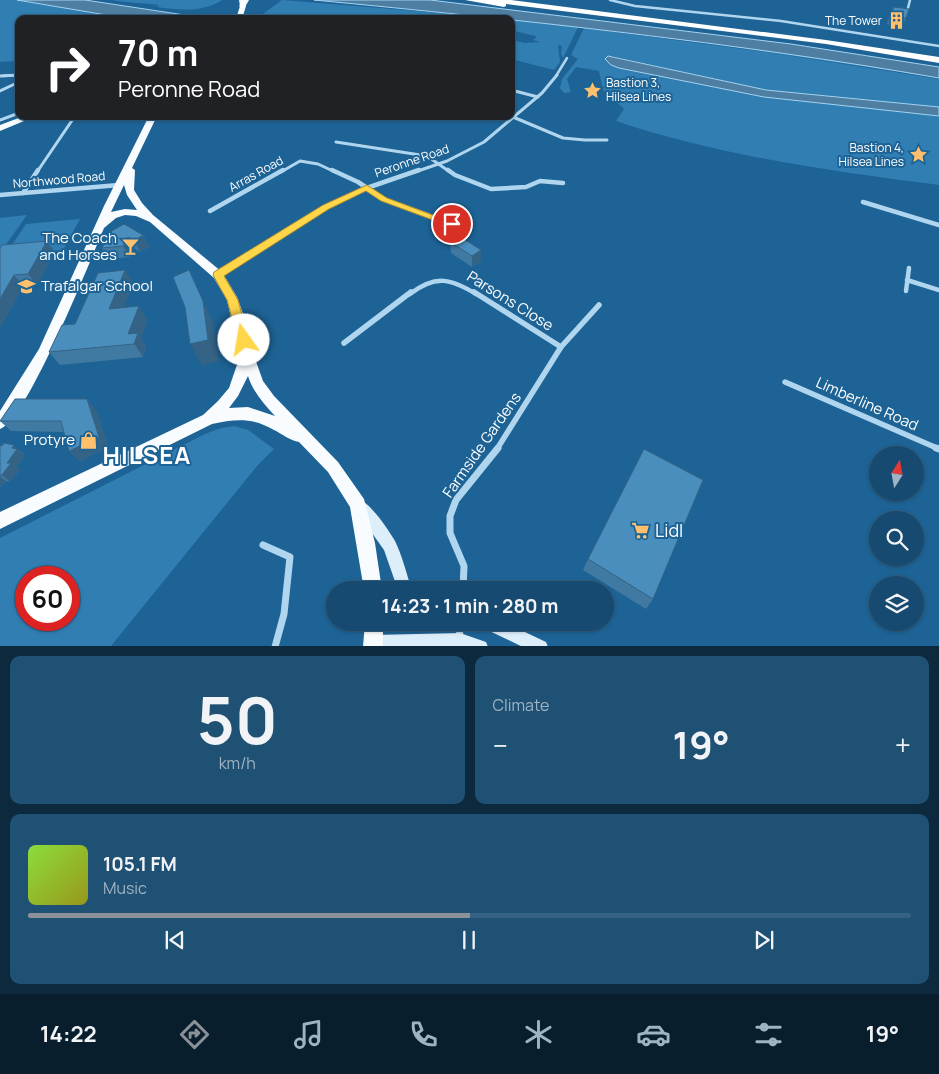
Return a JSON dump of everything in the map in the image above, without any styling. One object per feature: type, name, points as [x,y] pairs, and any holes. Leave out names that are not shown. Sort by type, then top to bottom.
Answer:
[{"type":"highway","points":[[468,0],[781,36]]},
{"type":"highway","points":[[495,0],[781,36],[939,60]]},
{"type":"highway","points":[[524,0],[734,26]]},
{"type":"highway","points":[[551,0],[939,55]]},
{"type":"main road","points":[[240,15],[244,2]]},
{"type":"main road","points":[[0,128],[21,120]]},
{"type":"main road","points":[[0,423],[16,401],[41,355],[119,185],[132,163],[151,120]]},
{"type":"main road","points":[[132,163],[128,176],[129,193],[135,202],[154,220],[218,275],[233,300],[247,356],[257,383],[269,400],[332,467],[358,504],[371,581]]},
{"type":"main road","points":[[101,226],[110,216],[124,212],[138,213],[154,220]]},
{"type":"main road","points":[[0,521],[208,419],[220,409],[236,390],[247,356]]},
{"type":"main road","points":[[208,419],[236,413],[253,413],[263,416],[309,442]]},
{"type":"main road","points":[[373,645],[374,631]]},
{"type":"street","points":[[610,0],[634,6],[808,25],[939,46]]},
{"type":"street","points":[[908,8],[910,0]]},
{"type":"street","name":"Peronne Road","points":[[515,115],[538,97],[568,58]]},
{"type":"street","points":[[0,76],[15,75]]},
{"type":"street","points":[[0,91],[15,84]]},
{"type":"street","points":[[515,91],[538,97]]},
{"type":"street","points":[[0,120],[15,114]]},
{"type":"street","points":[[515,118],[530,123],[549,134],[578,141],[607,140]]},
{"type":"street","points":[[23,193],[72,120]]},
{"type":"street","name":"Peronne Road","points":[[218,275],[326,207],[367,188],[440,164],[489,140],[509,120]]},
{"type":"street","points":[[336,142],[427,156],[455,175],[491,189],[526,187],[540,181],[563,183]]},
{"type":"street","name":"Arras Road","points":[[210,211],[300,161],[318,164],[367,188],[384,200],[469,230]]},
{"type":"street","name":"Northwood Road","points":[[0,196],[119,185]]},
{"type":"street","points":[[863,202],[939,226]]},
{"type":"street","points":[[906,291],[909,268]]},
{"type":"street","name":"Parsons Close","points":[[344,342],[424,283],[446,280],[457,282],[561,347]]},
{"type":"street","points":[[907,280],[939,290]]},
{"type":"street","name":"Farmside Gardens","points":[[464,581],[464,566],[450,533],[450,516],[456,500],[502,444],[561,347],[599,305]]},
{"type":"street","name":"Limberline Road","points":[[785,382],[939,449]]},
{"type":"street","points":[[358,504],[371,518],[390,546],[401,581]]},
{"type":"street","points":[[263,545],[290,558],[288,600],[282,628],[275,646]]},
{"type":"street","points":[[459,631],[460,644]]},
{"type":"street","points":[[507,631],[541,646]]},
{"type":"street","points":[[373,645],[460,644],[481,646]]},
{"type":"shaded area","points":[[0,0],[17,0],[106,15],[15,15],[15,61],[0,62]]},
{"type":"shaded area","points":[[17,0],[85,0],[185,15],[106,15]]},
{"type":"shaded area","points":[[111,0],[222,0],[207,7],[181,10],[157,7],[159,5]]},
{"type":"shaded area","points":[[282,0],[466,15],[261,15]]},
{"type":"shaded area","points":[[314,0],[365,0],[490,15],[470,15]]},
{"type":"shaded area","points":[[314,0],[430,0],[791,44],[939,67],[939,78],[783,53],[515,21],[515,15],[461,15]]},
{"type":"shaded area","points":[[515,18],[791,51],[939,78],[721,45]]},
{"type":"shaded area","points":[[515,19],[578,27],[563,58],[561,54],[562,46],[558,45],[560,62],[554,70],[515,60],[515,41],[525,43],[540,42],[533,40],[537,37],[515,31]]},
{"type":"shaded area","points":[[584,28],[766,52],[939,79],[939,107],[766,90],[612,56],[619,68],[764,97],[939,116],[939,185],[816,168],[735,153],[695,144],[616,121],[624,109],[603,90],[599,71],[576,67],[567,79],[571,92],[564,93],[560,88],[562,79],[578,59],[571,55]]},
{"type":"shaded area","points":[[608,56],[766,90],[939,107],[939,116],[764,97],[619,68],[611,65],[605,59]]},
{"type":"shaded area","points":[[27,215],[0,253],[0,218]]},
{"type":"shaded area","points":[[80,219],[63,250],[6,254],[26,224]]},
{"type":"shaded area","points":[[234,426],[248,430],[274,449],[257,466],[111,646],[0,646],[0,538],[205,434],[221,428]]},
{"type":"building","points":[[894,7],[909,9],[906,18],[891,15]]},
{"type":"building","points":[[124,224],[143,235],[134,241],[128,237],[123,246],[102,248],[110,232]]},
{"type":"building","points":[[459,236],[481,250],[472,256],[450,242]]},
{"type":"building","points":[[47,241],[28,274],[14,275],[0,299],[0,249],[2,245]]},
{"type":"building","points":[[125,270],[109,309],[139,306],[128,334],[138,333],[134,344],[49,352],[62,325],[75,324],[98,273]]},
{"type":"building","points":[[189,270],[203,301],[208,340],[190,344],[185,307],[173,277]]},
{"type":"building","points":[[15,399],[87,399],[99,437],[69,451],[61,421],[0,421]]},
{"type":"building","points":[[4,443],[14,445],[12,448],[17,449],[7,463],[11,463],[0,475],[0,445],[2,446]]},
{"type":"building","name":"Lidl","points":[[644,449],[703,480],[653,599],[588,559]]},
{"type":"place","name":"The Tower","points":[[896,21]]},
{"type":"place","name":"Bastion 3, Hilsea Lines","points":[[592,90]]},
{"type":"place","name":"Bastion 4, Hilsea Lines","points":[[918,155]]},
{"type":"place","name":"The Coach and Horses","points":[[131,247]]},
{"type":"place","name":"Trafalgar School","points":[[27,286]]},
{"type":"place","name":"Protyre","points":[[89,440]]},
{"type":"place","name":"Lidl","points":[[641,531]]},
{"type":"district","name":"HILSEA","points":[[147,456]]},
{"type":"route","points":[[244,340],[233,300],[218,275],[326,207],[346,196],[367,188],[384,200],[452,224]]}]
